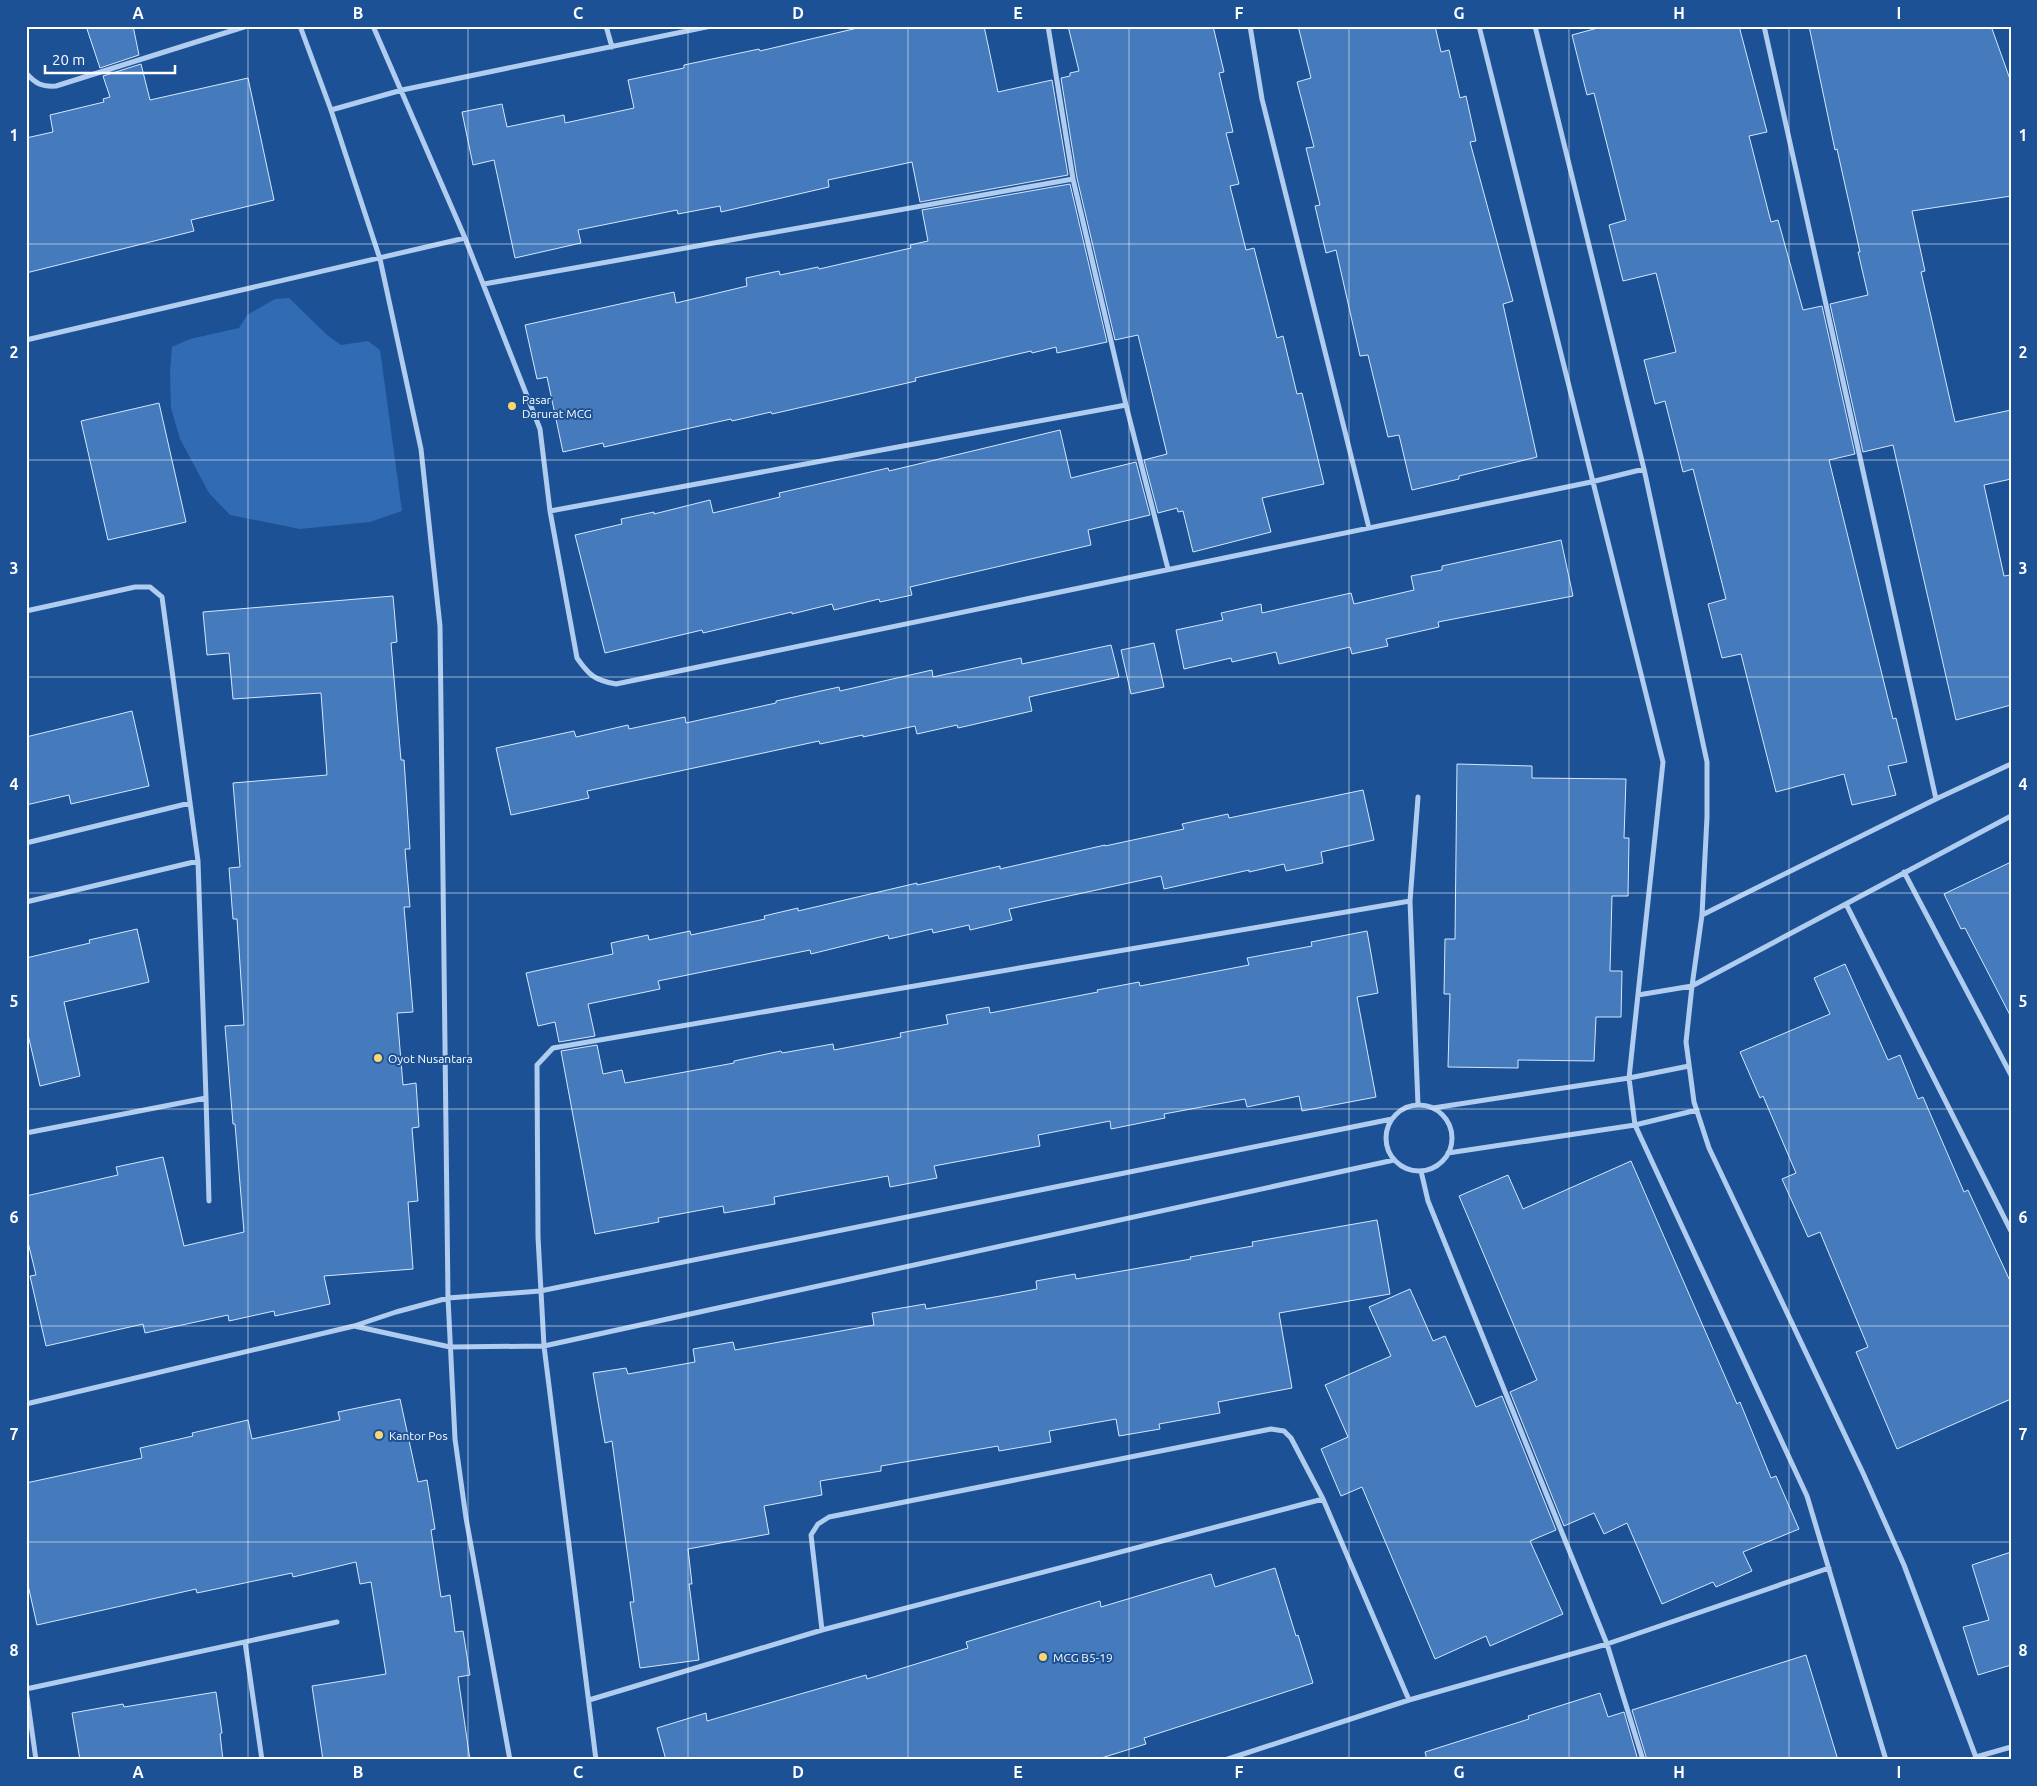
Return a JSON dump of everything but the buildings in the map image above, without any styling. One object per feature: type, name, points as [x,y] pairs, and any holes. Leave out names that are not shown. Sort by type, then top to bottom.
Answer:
[{"type":"street","points":[[26,73],[36,83],[44,87],[56,86],[247,26]]},
{"type":"street","points":[[300,26],[380,259],[421,449],[440,626],[448,1298],[455,1439],[466,1518],[510,1760]]},
{"type":"street","points":[[374,26],[484,284],[540,429],[550,512],[576,658],[592,677],[616,684],[1592,482],[1644,469]]},
{"type":"street","points":[[606,26],[612,47]]},
{"type":"street","points":[[330,110],[402,90],[711,26]]},
{"type":"street","points":[[1048,26],[1073,178],[1126,404],[1168,569]]},
{"type":"street","points":[[1250,26],[1262,99],[1369,528]]},
{"type":"street","points":[[1478,26],[1663,762],[1629,1078],[1635,1125],[1807,1496],[1886,1760]]},
{"type":"street","points":[[1535,26],[1644,469],[1707,762],[1707,817],[1702,915],[1686,1042],[1694,1102],[1709,1148],[1863,1473],[1904,1565],[1977,1758],[2011,1747]]},
{"type":"street","points":[[1764,26],[1936,799]]},
{"type":"street","points":[[484,284],[1073,178]]},
{"type":"street","points":[[26,340],[465,238]]},
{"type":"street","points":[[550,512],[1126,404]]},
{"type":"street","points":[[26,611],[135,587],[150,588],[162,597],[198,861],[209,1201]]},
{"type":"street","points":[[1702,915],[2011,764]]},
{"type":"street","points":[[1418,797],[1410,901],[1418,1105]]},
{"type":"street","points":[[26,843],[190,803]]},
{"type":"street","points":[[1638,995],[1692,986],[2011,816]]},
{"type":"street","points":[[26,902],[198,861]]},
{"type":"street","points":[[1904,872],[2011,1075]]},
{"type":"street","points":[[596,1760],[544,1346],[540,1291],[537,1065],[553,1048],[1410,901]]},
{"type":"street","points":[[1846,904],[2011,1231]]},
{"type":"street","points":[[1433,1108],[1444,1116],[1451,1130],[1452,1145],[1448,1153],[1436,1166],[1421,1171],[1406,1169],[1394,1160],[1387,1147],[1386,1133],[1392,1119],[1403,1109],[1418,1105],[1433,1108],[1629,1078],[1689,1066]]},
{"type":"street","points":[[26,1133],[206,1098]]},
{"type":"street","points":[[1448,1153],[1635,1125],[1697,1110]]},
{"type":"street","points":[[26,1404],[354,1326],[448,1298],[540,1291],[1392,1119]]},
{"type":"street","points":[[354,1326],[450,1347],[544,1346],[1394,1160]]},
{"type":"street","points":[[1421,1171],[1428,1201],[1607,1644],[1643,1760]]},
{"type":"street","points":[[822,1630],[810,1535],[818,1524],[829,1517],[1271,1429],[1284,1431],[1291,1438],[1323,1499],[1408,1700]]},
{"type":"street","points":[[589,1700],[822,1630],[1323,1499]]},
{"type":"street","points":[[1225,1760],[1408,1700],[1607,1644],[1829,1568]]},
{"type":"street","points":[[36,1760],[26,1689],[337,1622]]},
{"type":"street","points":[[245,1642],[262,1760]]},
{"type":"shaded area","points":[[289,298],[327,335],[341,345],[368,341],[380,350],[402,511],[370,522],[300,529],[230,515],[209,493],[180,439],[171,408],[170,373],[172,347],[190,339],[239,328],[247,315],[275,299]]},
{"type":"place","name":"Pasar Darurat MCG","points":[[512,406]]},
{"type":"place","name":"Oyot Nusantara","points":[[378,1058]]},
{"type":"place","name":"Kantor Pos","points":[[379,1435]]},
{"type":"place","name":"MCG B5-19","points":[[1043,1657]]}]
